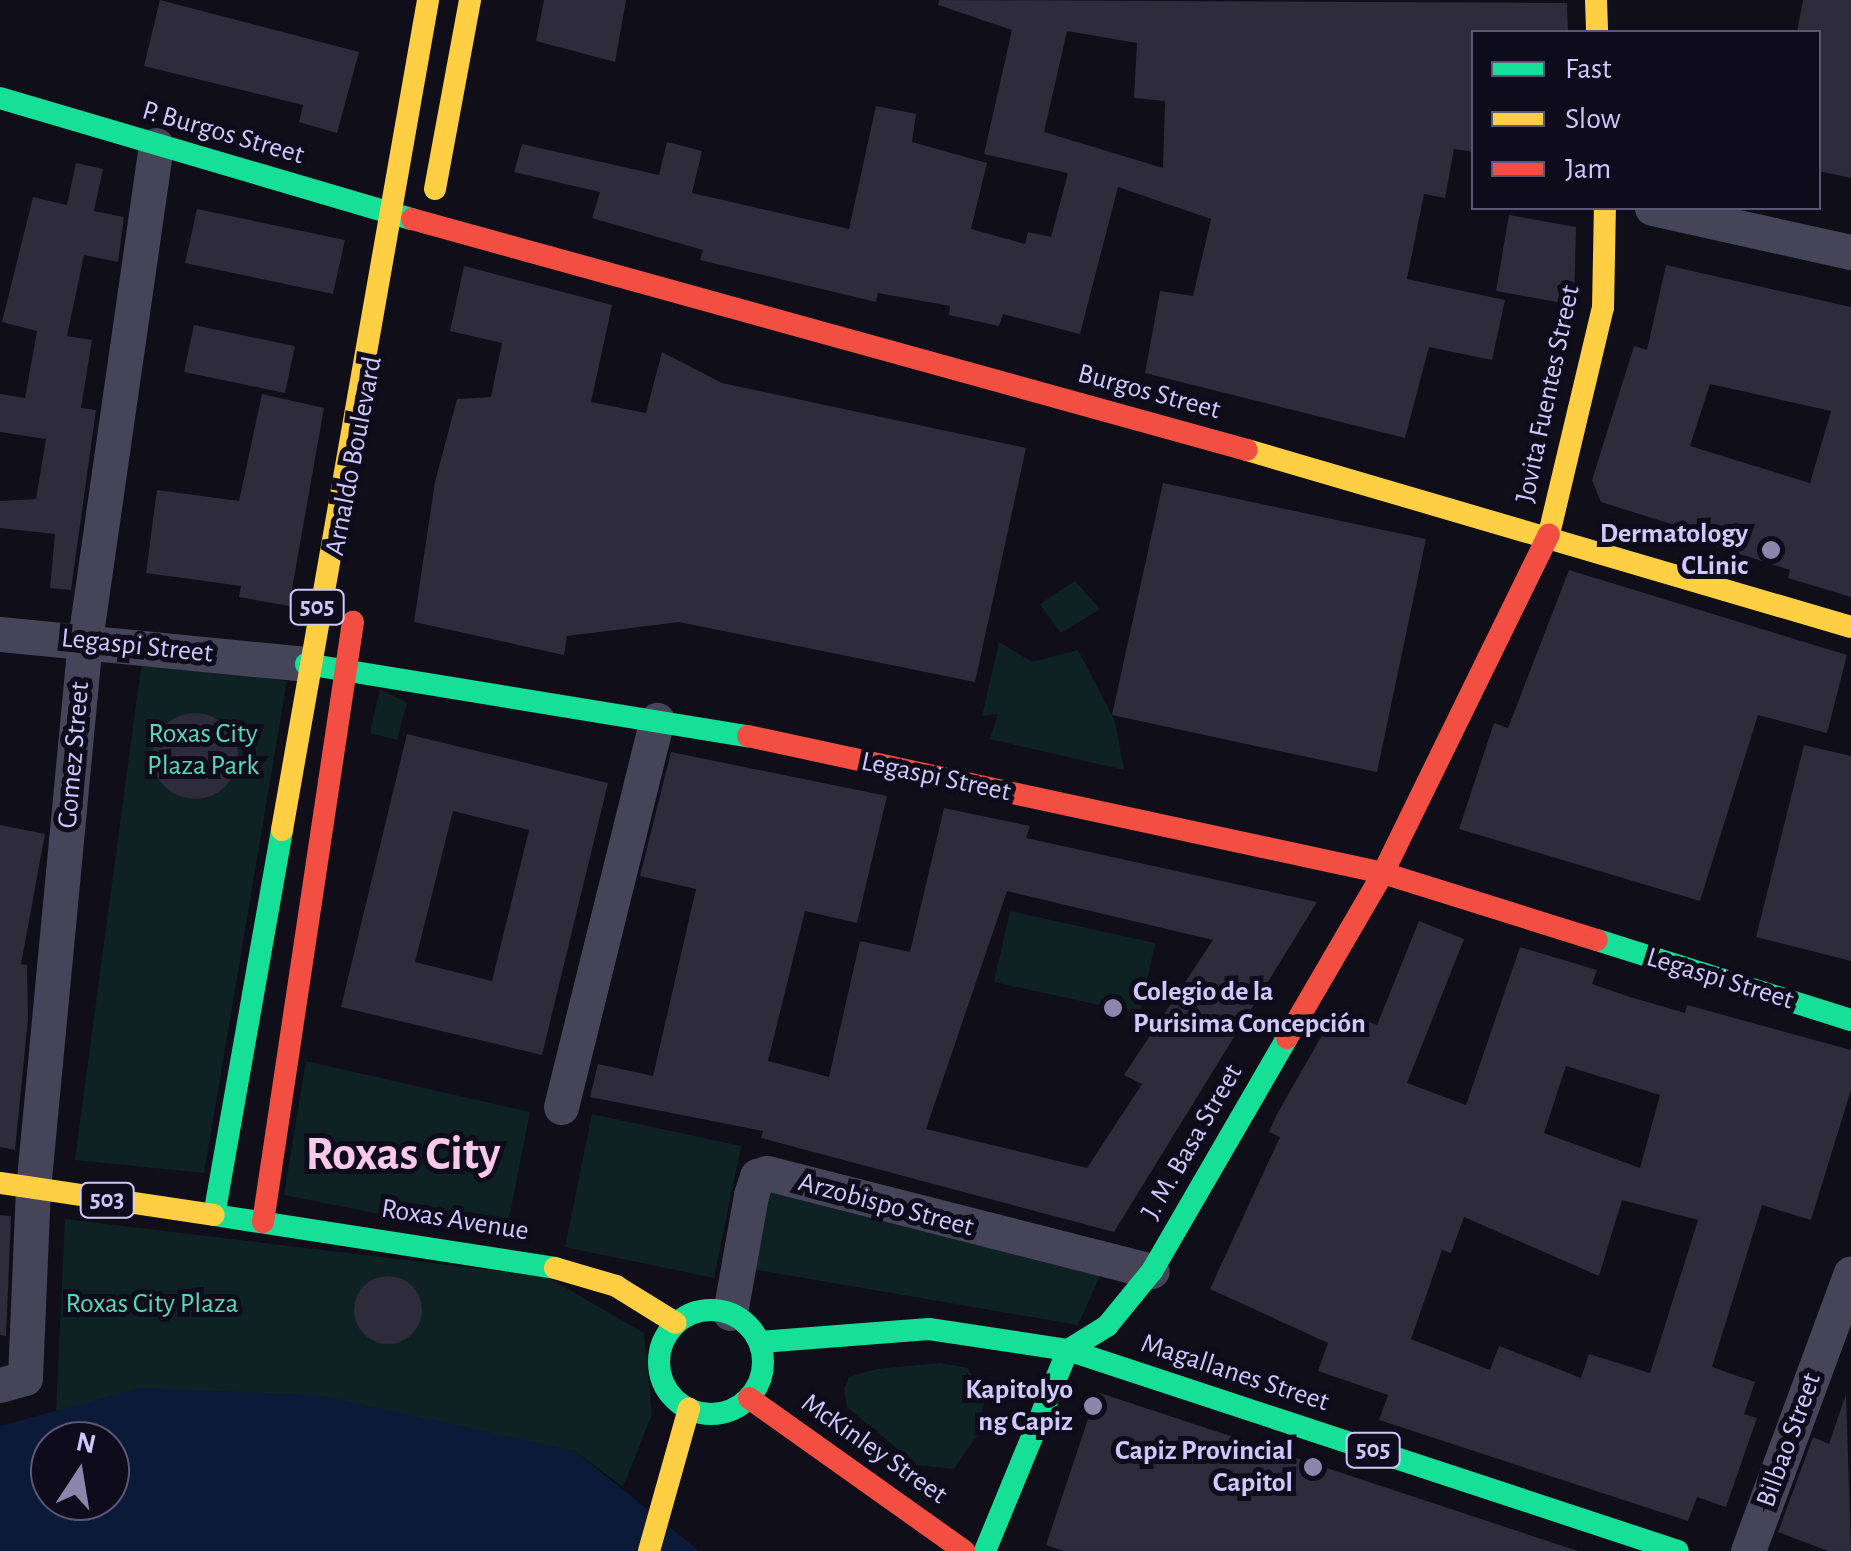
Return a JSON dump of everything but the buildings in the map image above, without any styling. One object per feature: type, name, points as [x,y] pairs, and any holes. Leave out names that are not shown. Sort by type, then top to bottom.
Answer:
[{"type":"main road","name":"Arnaldo Boulevard","points":[[214,1214],[306,664],[394,214],[428,0]]},
{"type":"main road","points":[[427,234],[470,0]]},
{"type":"main road","points":[[1596,0],[1597,30]]},
{"type":"main road","name":"P. Burgos Street","points":[[0,98],[394,214],[427,234]]},
{"type":"main road","name":"Jovita Fuentes Street","points":[[1549,534],[1602,308],[1605,210]]},
{"type":"main road","name":"Burgos Street","points":[[427,234],[1549,534],[1851,627]]},
{"type":"main road","name":"J. M. Basa Street","points":[[1068,1350],[1107,1326],[1152,1271],[1383,873],[1549,534]]},
{"type":"main road","name":"Arnaldo Boulevard","points":[[263,1222],[358,591]]},
{"type":"main road","name":"Legaspi Street","points":[[306,664],[657,720],[1383,873],[1851,1020]]},
{"type":"main road","name":"503","points":[[16,1186],[214,1214]]},
{"type":"main road","name":"Roxas Avenue","points":[[214,1214],[530,1260],[616,1286],[676,1323]]},
{"type":"main road","points":[[702,1310],[730,1313],[760,1342],[763,1372],[749,1398],[722,1413],[689,1409],[674,1399],[659,1368],[665,1336],[676,1323],[702,1310]]},
{"type":"main road","name":"Magallanes Street","points":[[760,1342],[929,1329],[1068,1350],[1678,1551]]},
{"type":"main road","points":[[985,1551],[1068,1350]]},
{"type":"main road","name":"McKinley Street","points":[[749,1398],[964,1551]]},
{"type":"main road","points":[[650,1551],[689,1409]]},
{"type":"street","name":"Gomez Street","points":[[0,1385],[26,1378],[16,1186],[85,640],[156,145]]},
{"type":"street","points":[[1661,210],[1851,252]]},
{"type":"street","name":"Legaspi Street","points":[[0,634],[306,664]]},
{"type":"street","points":[[561,1107],[657,720]]},
{"type":"street","name":"Arzobispo Street","points":[[730,1313],[751,1195],[757,1176],[767,1173],[1152,1271]]},
{"type":"street","name":"Bilbao Street","points":[[1748,1551],[1851,1272]]},
{"type":"green space","points":[[1075,581],[1100,609],[1061,633],[1040,604]]},
{"type":"green space","points":[[999,642],[1032,662],[1078,650],[1115,721],[1124,770],[990,739],[998,714],[982,716]]},
{"type":"green space","name":"Roxas City Plaza Park","points":[[142,660],[287,681],[204,1173],[75,1160]]},
{"type":"green space","points":[[380,689],[407,703],[397,740],[370,733]]},
{"type":"green space","points":[[1010,911],[1155,943],[1140,1014],[994,982]]},
{"type":"green space","points":[[306,1061],[530,1112],[505,1239],[284,1195]]},
{"type":"green space","points":[[592,1114],[741,1146],[714,1278],[565,1247]]},
{"type":"green space","points":[[768,1186],[1102,1271],[1078,1325],[752,1269]]},
{"type":"green space","name":"Roxas City Plaza","points":[[65,1219],[547,1277],[644,1333],[652,1414],[623,1487],[575,1451],[56,1410]]},
{"type":"green space","points":[[940,1363],[968,1368],[984,1403],[978,1434],[954,1469],[917,1465],[847,1407],[844,1389],[849,1377],[877,1369]]},
{"type":"water","points":[[139,1388],[319,1395],[575,1451],[699,1551],[0,1551],[0,1426]]},
{"type":"traffic: fast","points":[[0,98],[412,219]]},
{"type":"traffic: fast","points":[[306,664],[748,736]]},
{"type":"traffic: fast","points":[[282,830],[214,1215],[555,1268]]},
{"type":"traffic: fast","points":[[1597,940],[1851,1020]]},
{"type":"traffic: fast","points":[[985,1551],[1068,1350],[1107,1326],[1152,1271],[1287,1038]]},
{"type":"traffic: fast","points":[[711,1310],[731,1314],[748,1325],[759,1342],[763,1362],[759,1382],[748,1399],[731,1410],[711,1414],[691,1410],[674,1399],[663,1382],[659,1362],[663,1342],[674,1325],[691,1314],[711,1310]]},
{"type":"traffic: fast","points":[[760,1342],[929,1329],[1068,1350],[1678,1551]]},
{"type":"traffic: slow","points":[[282,830],[428,0]]},
{"type":"traffic: slow","points":[[435,189],[470,0]]},
{"type":"traffic: slow","points":[[1596,0],[1597,30]]},
{"type":"traffic: slow","points":[[1549,534],[1603,308],[1605,210]]},
{"type":"traffic: slow","points":[[1247,450],[1851,627]]},
{"type":"traffic: slow","points":[[0,1183],[214,1215]]},
{"type":"traffic: slow","points":[[555,1268],[616,1286],[676,1323]]},
{"type":"traffic: slow","points":[[649,1551],[689,1409]]},
{"type":"traffic: jam","points":[[412,219],[1247,450]]},
{"type":"traffic: jam","points":[[1287,1038],[1383,873],[1549,534]]},
{"type":"traffic: jam","points":[[263,1222],[353,622]]},
{"type":"traffic: jam","points":[[748,736],[1383,873],[1597,940]]},
{"type":"traffic: jam","points":[[749,1398],[964,1551]]},
{"type":"place","name":"Dermatology CLinic","points":[[1771,550]]},
{"type":"place","name":"Colegio de la Purisima Concepción","points":[[1113,1008]]},
{"type":"place","name":"Kapitolyo ng Capiz","points":[[1093,1406]]},
{"type":"place","name":"Capiz Provincial Capitol","points":[[1313,1467]]},
{"type":"district","name":"Roxas City","points":[[403,1156]]}]
